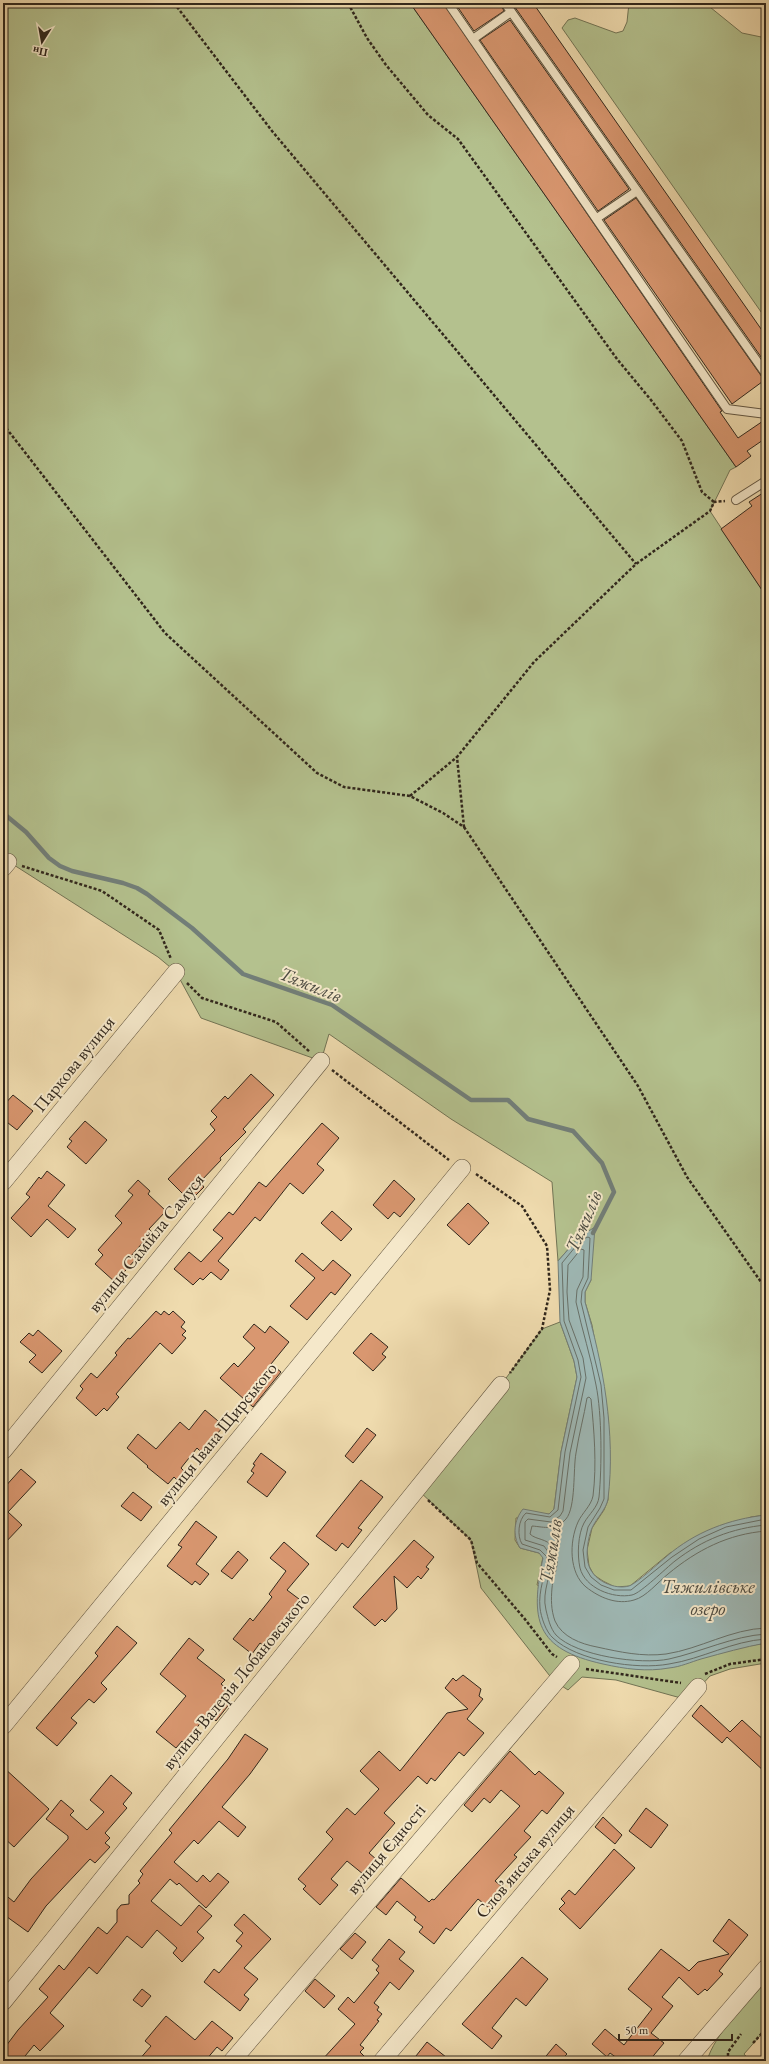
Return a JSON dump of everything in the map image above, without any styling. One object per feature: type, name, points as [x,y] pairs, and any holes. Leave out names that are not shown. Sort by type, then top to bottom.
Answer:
[{"type":"street","name":"Паркова вулиця","points":[[3,1182],[176,972]]},
{"type":"street","name":"вулиця Самійла Самуся","points":[[3,1451],[321,1062]]},
{"type":"street","name":"вулиця Івана Щирського","points":[[3,1726],[462,1168]]},
{"type":"street","name":"вулиця Валерія Лобановського","points":[[3,2002],[501,1385]]},
{"type":"street","name":"вулиця Єдності","points":[[232,2061],[571,1664]]},
{"type":"street","name":"Словʼянська вулиця","points":[[382,2061],[696,1681]]},
{"type":"street","points":[[686,2061],[766,1968]]},
{"type":"lane","points":[[448,3],[727,409],[766,414]]},
{"type":"lane","points":[[505,3],[766,374]]},
{"type":"lane","points":[[473,39],[511,12]]},
{"type":"lane","points":[[597,218],[637,191]]},
{"type":"lane","points":[[736,500],[766,481]]},
{"type":"path","points":[[174,3],[272,130],[636,564]]},
{"type":"path","points":[[348,3],[367,38],[386,65],[428,116],[458,139],[617,359],[682,441],[702,492],[714,502],[736,500]]},
{"type":"path","points":[[3,424],[165,633],[317,773],[344,787],[410,796],[464,827],[638,1086],[687,1177],[766,1289]]},
{"type":"path","points":[[410,796],[457,757],[534,662],[636,564],[710,511],[714,502]]},
{"type":"path","points":[[457,757],[464,827]]},
{"type":"path","points":[[5,865],[102,891],[159,930],[176,972],[202,998],[276,1022],[321,1062],[453,1164],[481,1176],[522,1206],[547,1246],[550,1290],[542,1329],[501,1385]]},
{"type":"path","points":[[416,1489],[471,1540],[476,1563],[524,1618],[552,1654],[571,1664],[580,1668],[681,1683],[696,1681],[730,1664],[766,1659]]},
{"type":"path","points":[[753,2043],[766,2028]]},
{"type":"path","points":[[728,2061],[728,2052],[741,2034]]},
{"type":"green space","points":[[3,3],[410,3],[736,467],[730,470],[710,511],[766,596],[766,1515],[751,1517],[670,1553],[630,1586],[615,1587],[594,1575],[589,1566],[587,1550],[592,1528],[604,1510],[608,1500],[608,1418],[592,1325],[585,1302],[585,1292],[591,1280],[579,1237],[558,1261],[552,1182],[451,1119],[329,1034],[321,1061],[201,1018],[176,972],[158,957],[3,858]]},
{"type":"green space","points":[[629,3],[705,3],[742,33],[766,38],[766,319],[562,28],[568,20],[575,18],[616,33],[623,31],[627,22]]},
{"type":"green space","points":[[560,1322],[574,1361],[577,1377],[561,1452],[554,1509],[549,1514],[516,1518],[515,1540],[520,1548],[539,1553],[543,1557],[537,1585],[741,1647],[766,1643],[766,1663],[730,1669],[710,1676],[688,1700],[616,1680],[582,1677],[568,1690],[553,1680],[481,1588],[471,1540],[417,1489],[501,1385],[542,1329]]},
{"type":"green space","points":[[766,1979],[766,2029],[744,2054],[750,2061],[707,2061],[724,2029]]},
{"type":"water","name":"Тяжилівське озеро","points":[[595,1227],[591,1280],[585,1292],[585,1302],[597,1349],[606,1399],[609,1424],[610,1474],[607,1503],[594,1524],[589,1536],[587,1552],[589,1566],[595,1576],[606,1583],[618,1587],[629,1586],[689,1540],[726,1523],[766,1515],[766,1643],[725,1652],[681,1666],[652,1670],[628,1669],[580,1658],[563,1650],[551,1640],[543,1629],[538,1615],[537,1599],[543,1558],[539,1553],[520,1548],[517,1543],[515,1528],[520,1513],[523,1509],[549,1514],[554,1509],[561,1452],[577,1377],[574,1361],[560,1322],[558,1261],[579,1237]]},
{"type":"building","points":[[410,3],[443,3],[722,411],[720,412],[738,438],[766,419],[766,438],[747,451],[751,456],[736,467]]},
{"type":"building","points":[[455,3],[500,3],[504,11],[474,31]]},
{"type":"building","points":[[512,3],[533,3],[766,336],[766,364]]},
{"type":"building","points":[[510,20],[629,189],[598,211],[480,40]]},
{"type":"building","points":[[636,198],[762,377],[766,379],[732,404],[604,220]]},
{"type":"building","points":[[766,491],[766,596],[721,529],[752,506],[749,502]]},
{"type":"building","points":[[251,1074],[274,1095],[243,1129],[246,1132],[220,1158],[221,1160],[200,1182],[204,1187],[190,1201],[168,1179],[215,1130],[210,1124],[217,1117],[211,1111],[225,1096],[228,1099]]},
{"type":"building","points":[[13,1095],[33,1111],[17,1130],[3,1119],[3,1106]]},
{"type":"building","points":[[85,1121],[107,1140],[86,1164],[67,1147],[72,1141],[69,1139]]},
{"type":"building","points":[[322,1123],[339,1138],[317,1164],[324,1170],[303,1194],[290,1183],[260,1221],[255,1217],[218,1261],[229,1270],[221,1280],[211,1272],[203,1280],[200,1278],[193,1285],[174,1269],[189,1252],[201,1262],[223,1238],[213,1230],[229,1212],[233,1215],[259,1182],[266,1187]]},
{"type":"building","points":[[47,1171],[65,1185],[48,1206],[76,1229],[68,1238],[47,1219],[31,1237],[11,1218],[30,1197],[26,1194],[39,1177],[41,1179]]},
{"type":"building","points":[[138,1180],[150,1191],[148,1194],[166,1211],[149,1229],[152,1232],[131,1256],[136,1259],[115,1282],[95,1264],[103,1255],[98,1250],[122,1223],[115,1216],[133,1195],[128,1191]]},
{"type":"building","points":[[394,1180],[415,1199],[400,1217],[394,1212],[388,1219],[373,1205]]},
{"type":"building","points":[[468,1203],[489,1223],[469,1245],[447,1225]]},
{"type":"building","points":[[332,1211],[352,1229],[341,1241],[321,1223]]},
{"type":"building","points":[[302,1253],[323,1271],[333,1260],[351,1275],[335,1295],[331,1292],[307,1320],[290,1306],[315,1278],[295,1261]]},
{"type":"building","points":[[156,1311],[161,1315],[164,1311],[169,1315],[173,1311],[185,1322],[181,1327],[186,1331],[182,1335],[186,1338],[172,1354],[160,1343],[116,1394],[119,1397],[107,1411],[104,1408],[96,1416],[76,1398],[83,1389],[80,1386],[91,1373],[97,1378],[117,1355],[115,1353],[128,1338],[130,1339]]},
{"type":"building","points":[[254,1324],[265,1333],[270,1326],[289,1342],[271,1364],[281,1372],[253,1407],[220,1378],[234,1363],[238,1367],[255,1348],[243,1337]]},
{"type":"building","points":[[38,1330],[62,1351],[42,1373],[29,1362],[36,1355],[20,1342],[29,1333],[33,1336]]},
{"type":"building","points":[[371,1333],[388,1347],[382,1354],[386,1357],[373,1371],[353,1353]]},
{"type":"building","points":[[205,1410],[224,1426],[201,1452],[197,1448],[181,1468],[184,1471],[177,1480],[174,1477],[168,1484],[127,1448],[138,1434],[156,1449],[180,1422],[189,1430]]},
{"type":"building","points":[[367,1428],[376,1435],[353,1463],[345,1456]]},
{"type":"building","points":[[261,1453],[286,1472],[267,1497],[247,1482],[254,1473],[251,1471],[255,1465],[253,1464]]},
{"type":"building","points":[[21,1469],[36,1482],[8,1512],[22,1525],[3,1545],[3,1489]]},
{"type":"building","points":[[361,1480],[383,1497],[358,1528],[362,1530],[348,1548],[342,1543],[336,1551],[316,1536]]},
{"type":"building","points":[[133,1492],[152,1507],[141,1521],[121,1506]]},
{"type":"building","points":[[196,1521],[217,1537],[196,1564],[209,1574],[200,1585],[195,1581],[192,1585],[167,1566],[182,1547],[178,1545]]},
{"type":"building","points":[[414,1540],[434,1557],[426,1567],[429,1569],[421,1579],[418,1576],[407,1588],[394,1576],[397,1609],[385,1622],[382,1619],[375,1626],[353,1607]]},
{"type":"building","points":[[284,1542],[309,1564],[287,1590],[299,1599],[294,1606],[298,1609],[291,1618],[287,1615],[264,1646],[260,1643],[252,1654],[233,1639],[250,1618],[253,1621],[272,1597],[269,1594],[286,1571],[270,1558]]},
{"type":"building","points":[[238,1551],[248,1560],[232,1579],[221,1571]]},
{"type":"building","points":[[117,1626],[137,1643],[101,1683],[107,1689],[94,1703],[89,1699],[71,1718],[77,1723],[57,1746],[36,1728],[98,1656],[95,1653]]},
{"type":"building","points":[[189,1638],[204,1650],[197,1658],[225,1680],[221,1684],[231,1692],[226,1698],[231,1702],[216,1721],[208,1714],[184,1743],[182,1741],[176,1748],[156,1732],[186,1696],[160,1674]]},
{"type":"building","points":[[463,1675],[481,1689],[479,1696],[483,1699],[467,1719],[484,1733],[464,1756],[459,1752],[435,1781],[431,1778],[427,1784],[418,1776],[384,1813],[395,1823],[369,1853],[376,1859],[363,1874],[347,1861],[331,1879],[338,1885],[320,1905],[303,1889],[306,1886],[298,1879],[333,1839],[326,1832],[347,1808],[355,1815],[379,1789],[360,1771],[379,1751],[400,1771],[447,1713],[468,1709],[445,1688],[453,1678],[456,1681]]},
{"type":"building","points":[[701,1705],[730,1732],[742,1720],[766,1742],[766,1773],[727,1737],[722,1743],[692,1716]]},
{"type":"building","points":[[245,1734],[268,1749],[250,1774],[222,1807],[246,1827],[238,1837],[219,1821],[198,1844],[194,1840],[174,1862],[197,1882],[203,1875],[210,1882],[218,1873],[229,1882],[206,1908],[179,1883],[177,1885],[170,1879],[151,1901],[181,1926],[199,1905],[212,1916],[197,1932],[204,1938],[182,1962],[173,1953],[177,1948],[157,1930],[142,1948],[127,1936],[97,1974],[89,1967],[50,2013],[64,2026],[40,2051],[34,2045],[21,2061],[3,2061],[3,2050],[18,2030],[48,1997],[39,1989],[59,1965],[64,1970],[98,1927],[107,1934],[117,1922],[117,1910],[121,1905],[129,1904],[129,1895],[140,1883],[138,1881],[143,1874],[140,1871],[172,1833],[169,1830],[228,1759]]},
{"type":"building","points":[[510,1751],[535,1775],[539,1771],[564,1793],[547,1814],[542,1810],[524,1831],[531,1837],[514,1855],[517,1857],[495,1881],[506,1890],[489,1908],[478,1899],[451,1931],[446,1928],[434,1944],[419,1932],[423,1927],[414,1920],[416,1917],[397,1901],[386,1915],[376,1907],[401,1878],[429,1902],[432,1899],[434,1900],[520,1806],[501,1790],[490,1803],[484,1798],[472,1812],[464,1805]]},
{"type":"building","points":[[3,1767],[49,1809],[14,1847],[3,1837]]},
{"type":"building","points":[[111,1775],[132,1793],[123,1804],[127,1808],[105,1833],[110,1838],[105,1843],[110,1847],[95,1863],[90,1859],[46,1906],[28,1932],[3,1914],[3,1893],[14,1902],[31,1879],[68,1839],[68,1836],[46,1819],[61,1800],[74,1811],[70,1815],[87,1830],[104,1812],[90,1800]]},
{"type":"building","points":[[646,1808],[668,1825],[651,1848],[629,1831]]},
{"type":"building","points":[[603,1817],[622,1835],[615,1844],[595,1827]]},
{"type":"building","points":[[614,1849],[635,1868],[580,1929],[559,1909],[565,1903],[561,1899],[569,1890],[575,1895]]},
{"type":"building","points":[[244,1914],[271,1939],[244,1968],[258,1979],[244,1995],[249,1999],[240,2011],[204,1982],[214,1969],[219,1973],[242,1946],[236,1941],[243,1933],[234,1925]]},
{"type":"building","points":[[729,1919],[748,1935],[719,1971],[723,1974],[707,1991],[705,1989],[698,1995],[679,1977],[662,1997],[673,2006],[651,2033],[664,2043],[649,2061],[621,2061],[610,2053],[607,2057],[592,2044],[605,2029],[624,2045],[652,2009],[628,1989],[661,1949],[689,1971],[698,1962],[729,1954],[713,1941]]},
{"type":"building","points":[[355,1933],[366,1942],[352,1959],[340,1949]]},
{"type":"building","points":[[389,1939],[405,1952],[399,1959],[414,1971],[399,1990],[390,1982],[374,2003],[379,2007],[377,2010],[382,2014],[377,2020],[379,2021],[360,2045],[364,2048],[360,2052],[369,2061],[321,2061],[355,2024],[338,2009],[348,1997],[354,2003],[379,1973],[376,1970],[379,1966],[372,1960]]},
{"type":"building","points":[[522,1957],[548,1979],[526,2006],[516,1998],[492,2028],[502,2036],[492,2049],[462,2024]]},
{"type":"building","points":[[315,1979],[335,1996],[324,2008],[305,1991]]},
{"type":"building","points":[[142,1989],[151,1996],[142,2007],[133,2000]]},
{"type":"building","points":[[166,2016],[195,2040],[212,2021],[233,2038],[222,2051],[217,2047],[205,2061],[138,2061],[151,2046],[145,2041]]},
{"type":"building","points":[[427,2042],[451,2061],[412,2061]]},
{"type":"building","points":[[556,2044],[567,2054],[560,2061],[542,2061]]},
{"type":"waterway","name":"Тяжилів","points":[[3,813],[26,832],[49,858],[60,866],[72,871],[123,883],[137,888],[147,894],[192,928],[243,974],[332,1005],[471,1100],[508,1100],[528,1119],[573,1131],[602,1163],[614,1192],[593,1233]]}]
